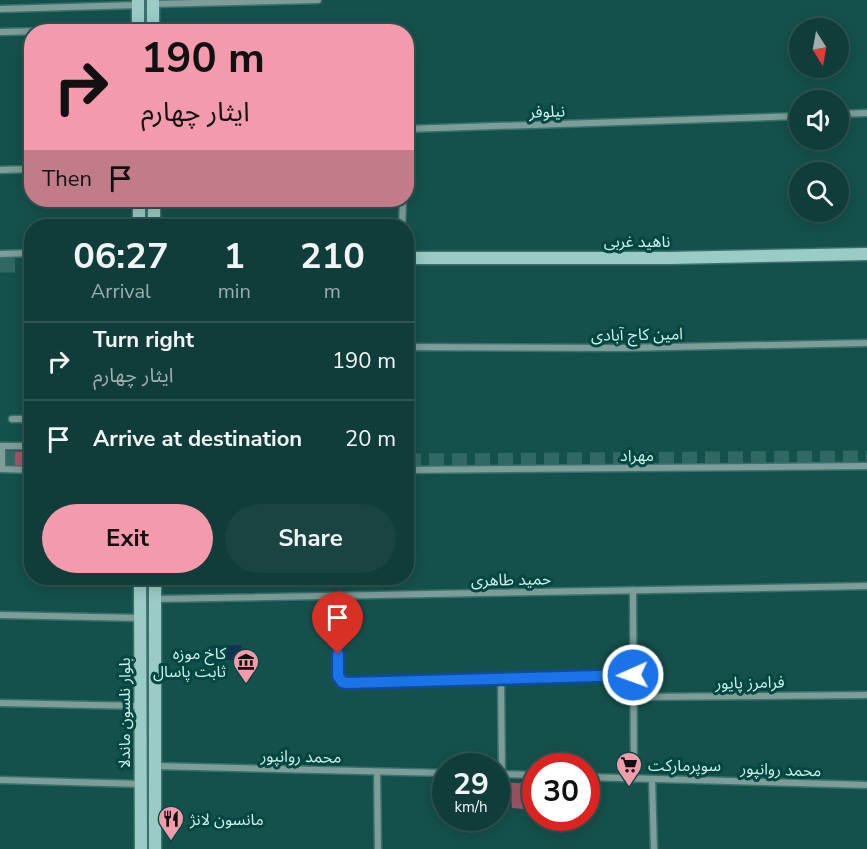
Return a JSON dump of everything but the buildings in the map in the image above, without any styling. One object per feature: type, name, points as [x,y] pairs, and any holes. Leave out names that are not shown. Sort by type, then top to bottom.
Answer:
[{"type":"main road","points":[[138,2],[138,24]]},
{"type":"main road","points":[[153,2],[153,24]]},
{"type":"main road","name":"ناهید غربی","points":[[414,258],[669,258],[867,254]]},
{"type":"main road","name":"بلوار نلسون ماندلا","points":[[140,585],[141,849]]},
{"type":"main road","name":"بلوار نلسون ماندلا","points":[[155,585],[155,849]]},
{"type":"main road","points":[[140,706],[155,706]]},
{"type":"street","points":[[153,2],[318,0]]},
{"type":"street","points":[[0,9],[138,2]]},
{"type":"street","points":[[0,32],[24,32]]},
{"type":"street","points":[[849,114],[867,113]]},
{"type":"street","name":"نیلوفر","points":[[414,129],[789,116]]},
{"type":"street","points":[[0,170],[24,169]]},
{"type":"street","points":[[0,254],[24,254]]},
{"type":"street","name":"امین کاج آبادی","points":[[414,347],[621,348],[867,343]]},
{"type":"street","points":[[12,419],[24,419]]},
{"type":"street","points":[[24,447],[1,446],[1,469],[24,470]]},
{"type":"street","name":"مهراد","points":[[414,470],[867,466]]},
{"type":"street","name":"حمید طاهری","points":[[155,599],[867,586]]},
{"type":"street","points":[[633,590],[634,779]]},
{"type":"street","points":[[339,596],[338,673],[339,680],[347,683],[633,675]]},
{"type":"street","points":[[0,615],[140,618]]},
{"type":"street","points":[[499,753],[501,679]]},
{"type":"street","name":"فرامرز پایور","points":[[633,697],[867,695]]},
{"type":"street","points":[[0,703],[140,706]]},
{"type":"street","name":"محمد روانپور","points":[[155,766],[432,773]]},
{"type":"street","points":[[377,772],[378,849]]},
{"type":"street","name":"محمد روانپور","points":[[600,778],[867,785]]},
{"type":"street","points":[[652,779],[654,849]]},
{"type":"street","points":[[0,780],[141,784]]},
{"type":"shaded area","points":[[0,451],[24,452],[24,467],[0,466]]},
{"type":"shaded area","points":[[510,783],[522,783],[522,809],[512,808]]},
{"type":"water","points":[[241,645],[241,660],[211,660],[211,646]]},
{"type":"tunnel","points":[[0,265],[24,265]]},
{"type":"tunnel","points":[[0,458],[24,459]]},
{"type":"tunnel","points":[[414,461],[867,458]]},
{"type":"place","name":"کاخ موزه ثابت پاسال","points":[[246,685]]},
{"type":"place","name":"سوپرمارکت","points":[[629,788]]},
{"type":"place","name":"مانسون لانژ","points":[[171,842]]},
{"type":"route","points":[[338,654],[339,680],[347,683],[633,675]]}]
